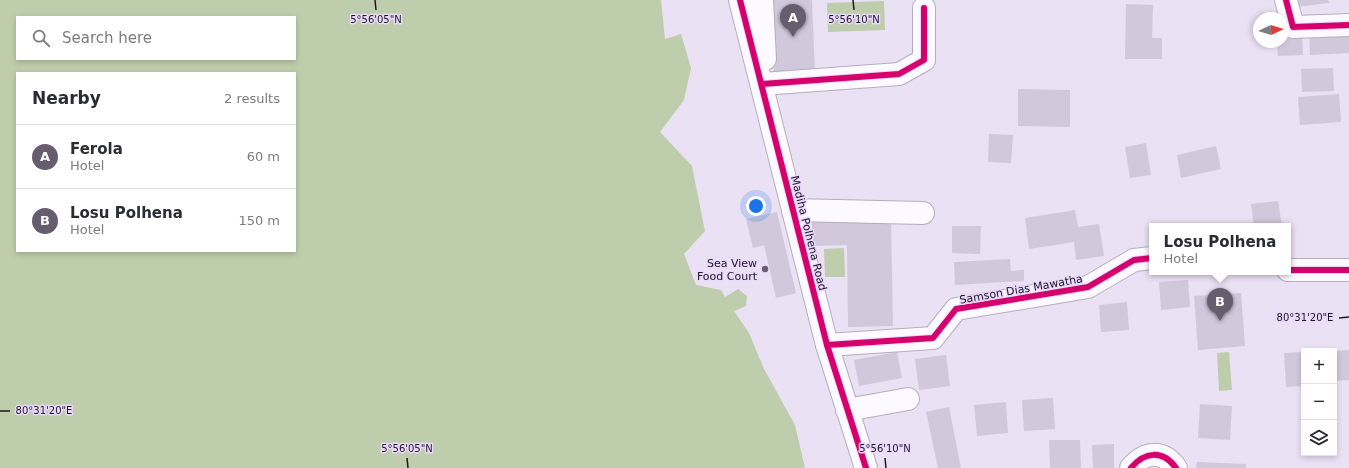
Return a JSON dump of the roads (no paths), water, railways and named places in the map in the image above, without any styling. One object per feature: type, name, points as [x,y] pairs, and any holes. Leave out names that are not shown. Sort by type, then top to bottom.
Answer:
[{"type":"street","name":"Madiha Polhena Road","points":[[740,0],[827,345],[866,468]]},
{"type":"street","points":[[756,63],[765,62],[762,0]]},
{"type":"street","points":[[1286,0],[1293,27],[1349,25]]},
{"type":"street","points":[[762,84],[899,74],[924,60],[924,8]]},
{"type":"street","points":[[793,210],[923,213]]},
{"type":"street","name":"Samson Dias Mawatha","points":[[827,345],[933,338],[956,309],[1088,287],[1134,260],[1149,258]]},
{"type":"street","points":[[1291,270],[1349,270]]},
{"type":"street","points":[[847,410],[908,398]]},
{"type":"street","points":[[1131,468],[1137,461],[1145,456],[1153,455],[1166,458],[1176,468]]},
{"type":"place","name":"Ferola","points":[[793,37]]},
{"type":"place","name":"Sea View Food Court","points":[[765,269]]},
{"type":"place","name":"Losu Polhena","points":[[1220,321]]}]
